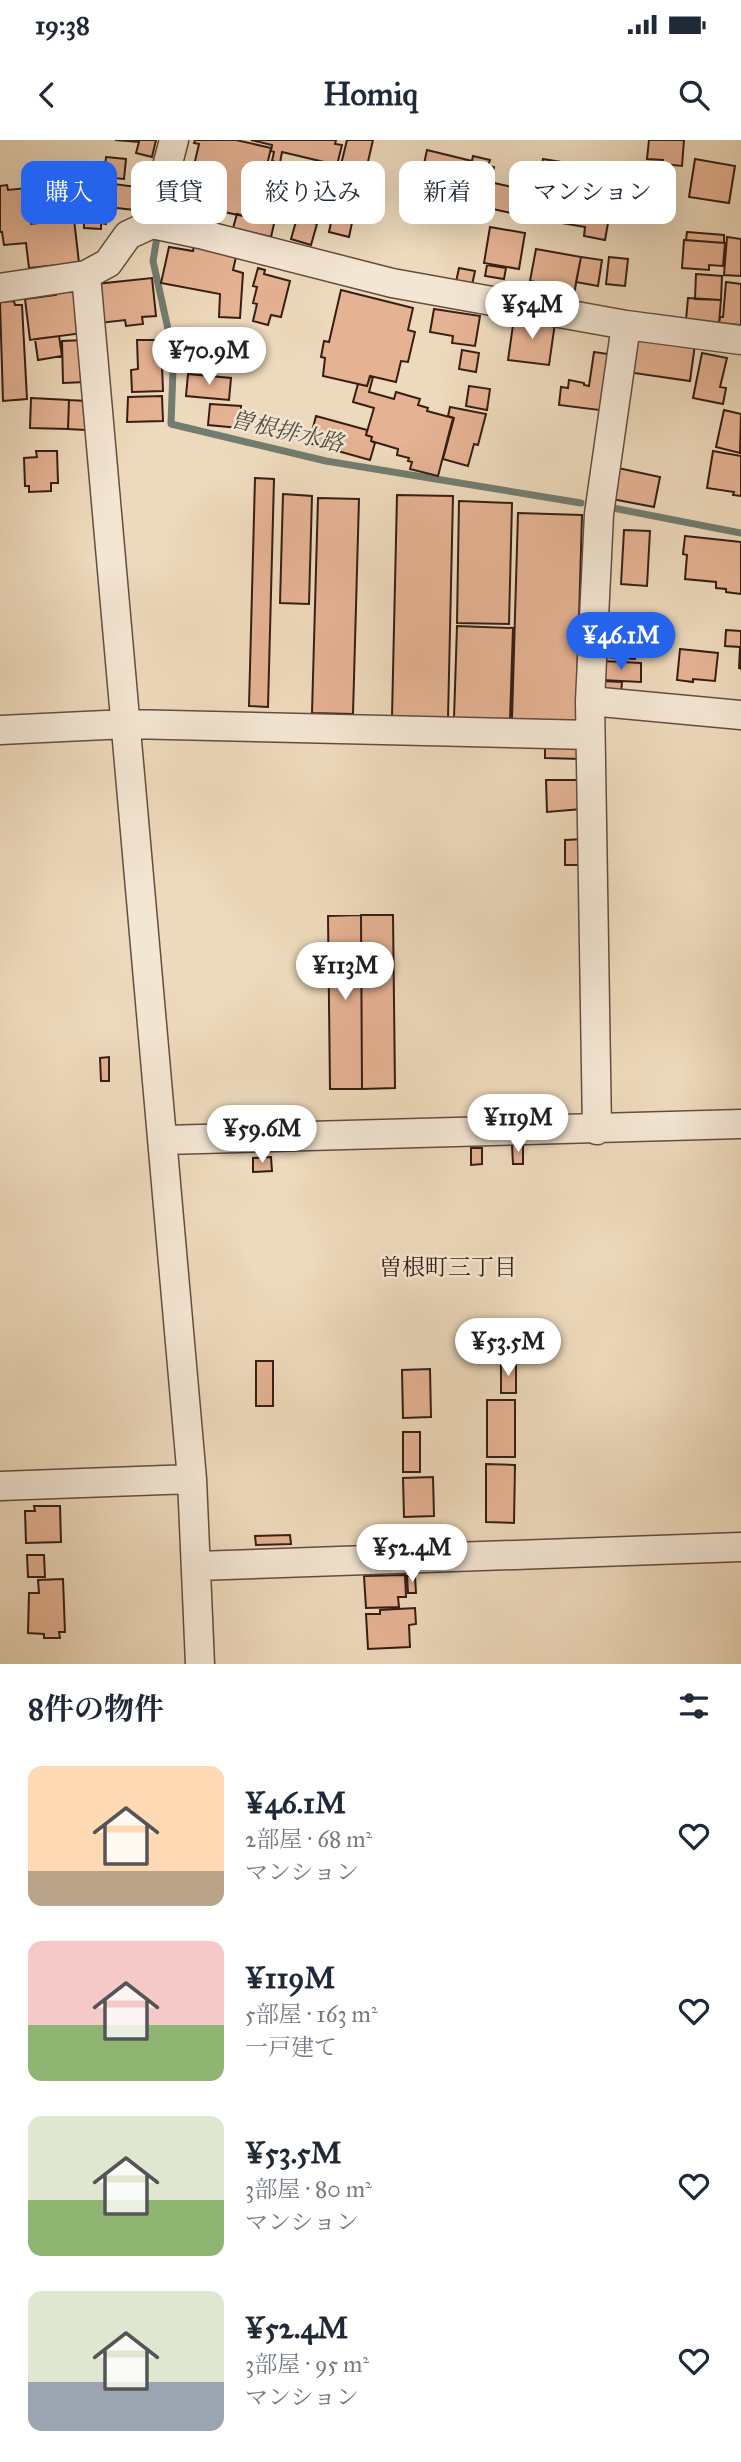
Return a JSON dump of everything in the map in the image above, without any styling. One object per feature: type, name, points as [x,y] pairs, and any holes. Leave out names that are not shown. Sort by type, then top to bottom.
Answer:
[{"type":"street","points":[[168,161],[174,140]]},
{"type":"street","points":[[0,288],[86,275],[108,262],[128,235],[152,224],[200,233],[392,283],[626,325],[741,340]]},
{"type":"street","points":[[86,275],[192,1479],[200,1664]]},
{"type":"street","points":[[597,1130],[590,701],[599,514],[626,325]]},
{"type":"street","points":[[590,701],[741,715]]},
{"type":"street","points":[[0,730],[127,724],[590,734]]},
{"type":"street","points":[[164,1140],[741,1124]]},
{"type":"street","points":[[0,1486],[192,1479]]},
{"type":"street","points":[[197,1566],[741,1547]]},
{"type":"building","points":[[115,140],[156,140],[152,157],[136,153],[139,142]]},
{"type":"building","points":[[195,140],[236,140],[271,148],[268,161],[241,161],[241,216],[227,213],[227,161],[195,161],[199,144],[194,143]]},
{"type":"building","points":[[251,140],[336,140],[335,144],[342,145],[338,161],[320,161],[282,152],[280,161],[272,161],[272,145]]},
{"type":"building","points":[[347,140],[373,140],[368,161],[342,161]]},
{"type":"building","points":[[649,140],[684,140],[682,166],[676,165],[676,161],[647,159]]},
{"type":"building","points":[[427,150],[472,161],[425,161]]},
{"type":"building","points":[[473,156],[490,161],[472,161]]},
{"type":"building","points":[[106,157],[126,159],[124,179],[117,178],[117,161],[106,161]]},
{"type":"building","points":[[695,159],[735,166],[729,203],[689,197]]},
{"type":"building","points":[[495,183],[509,186],[509,213],[495,210]]},
{"type":"building","points":[[117,184],[131,186],[131,210],[117,208]]},
{"type":"building","points":[[7,185],[8,190],[21,189],[21,224],[75,224],[79,263],[29,268],[26,243],[4,245],[0,232],[0,186]]},
{"type":"building","points":[[237,214],[241,215],[241,224],[274,224],[271,237],[233,228]]},
{"type":"building","points":[[84,224],[101,224],[101,229],[84,228]]},
{"type":"building","points":[[295,224],[317,224],[311,245],[291,239]]},
{"type":"building","points":[[331,224],[352,224],[349,237],[329,232]]},
{"type":"building","points":[[567,224],[608,224],[605,240],[584,236],[585,227]]},
{"type":"building","points":[[490,227],[525,233],[519,269],[484,263]]},
{"type":"building","points":[[687,232],[724,235],[724,243],[686,240]]},
{"type":"building","points":[[727,237],[741,239],[741,276],[724,275]]},
{"type":"building","points":[[684,240],[725,243],[723,266],[709,265],[709,270],[682,268]]},
{"type":"building","points":[[194,246],[236,257],[233,270],[243,273],[240,318],[219,317],[220,294],[161,283],[169,247],[193,251]]},
{"type":"building","points":[[536,249],[581,257],[574,294],[547,289],[547,284],[530,281]]},
{"type":"building","points":[[581,257],[602,260],[598,286],[576,282]]},
{"type":"building","points":[[609,257],[628,259],[625,286],[606,284]]},
{"type":"building","points":[[487,265],[506,268],[504,279],[485,276]]},
{"type":"building","points":[[258,268],[265,270],[264,274],[290,281],[281,317],[271,315],[268,325],[253,321],[257,304],[253,303],[257,287],[253,286]]},
{"type":"building","points":[[459,268],[475,271],[472,285],[456,282]]},
{"type":"building","points":[[696,274],[722,276],[721,300],[695,299]]},
{"type":"building","points":[[152,278],[156,316],[142,317],[143,324],[126,326],[125,320],[100,323],[96,284]]},
{"type":"building","points":[[726,282],[741,284],[741,325],[719,324],[720,317],[723,317]]},
{"type":"building","points":[[71,288],[71,292],[78,291],[83,333],[30,340],[25,299],[56,295],[55,290]]},
{"type":"building","points":[[341,290],[413,308],[408,330],[415,332],[408,362],[401,361],[396,382],[370,376],[367,386],[323,376],[325,358],[321,357],[324,341],[329,342]]},
{"type":"building","points":[[688,298],[721,300],[719,323],[686,320]]},
{"type":"building","points":[[14,301],[15,305],[22,305],[27,399],[3,401],[0,302]]},
{"type":"building","points":[[434,309],[480,316],[475,346],[452,343],[453,336],[430,332]]},
{"type":"building","points":[[514,318],[555,323],[549,365],[508,360]]},
{"type":"building","points":[[632,335],[695,344],[690,381],[627,372]]},
{"type":"building","points":[[59,336],[62,356],[38,360],[35,339]]},
{"type":"building","points":[[85,340],[86,382],[63,383],[62,341]]},
{"type":"building","points":[[137,340],[161,340],[163,391],[132,392],[131,370],[138,369]]},
{"type":"building","points":[[462,350],[479,353],[476,372],[459,369]]},
{"type":"building","points":[[594,352],[615,355],[607,411],[559,405],[561,387],[568,388],[569,380],[589,386]]},
{"type":"building","points":[[702,353],[727,358],[720,387],[726,388],[723,404],[693,398]]},
{"type":"building","points":[[188,374],[231,378],[229,400],[186,396]]},
{"type":"building","points":[[370,377],[373,377],[369,392],[394,399],[396,392],[420,399],[418,405],[428,408],[427,411],[453,418],[438,476],[410,469],[412,462],[408,461],[409,458],[397,455],[398,449],[371,441],[372,437],[366,435],[374,408],[353,402],[358,384],[367,386]]},
{"type":"building","points":[[469,386],[490,389],[487,410],[466,406]]},
{"type":"building","points":[[162,396],[163,421],[127,422],[128,397]]},
{"type":"building","points":[[31,398],[69,400],[68,429],[30,428]]},
{"type":"building","points":[[69,400],[86,401],[85,430],[68,429]]},
{"type":"building","points":[[210,404],[241,406],[239,428],[208,425]]},
{"type":"building","points":[[450,407],[486,414],[478,445],[474,444],[468,466],[443,459],[454,418],[448,416]]},
{"type":"building","points":[[724,410],[741,414],[740,453],[716,447]]},
{"type":"building","points":[[316,416],[367,430],[366,435],[372,437],[371,441],[375,443],[370,460],[309,443]]},
{"type":"building","points":[[36,451],[57,451],[58,483],[51,483],[51,491],[29,492],[29,486],[25,486],[24,458],[37,457]]},
{"type":"building","points":[[713,451],[741,456],[741,496],[733,495],[734,492],[707,488]]},
{"type":"building","points":[[618,468],[660,477],[654,507],[612,499]]},
{"type":"building","points":[[255,478],[274,479],[268,707],[249,706]]},
{"type":"building","points":[[283,494],[312,496],[309,604],[280,603]]},
{"type":"building","points":[[397,495],[453,496],[448,719],[392,717]]},
{"type":"building","points":[[318,498],[359,499],[353,714],[312,713]]},
{"type":"building","points":[[459,501],[512,503],[509,624],[457,623]]},
{"type":"building","points":[[518,513],[582,515],[576,721],[512,719]]},
{"type":"building","points":[[624,530],[650,531],[647,586],[621,584]]},
{"type":"building","points":[[685,536],[741,542],[741,594],[716,588],[716,582],[685,579]]},
{"type":"building","points":[[457,626],[513,628],[510,720],[454,718]]},
{"type":"building","points":[[726,630],[741,631],[741,669],[740,647],[725,646]]},
{"type":"building","points":[[606,631],[636,633],[635,659],[604,657]]},
{"type":"building","points":[[680,649],[718,653],[715,681],[677,680]]},
{"type":"building","points":[[602,661],[641,663],[641,682],[601,680]]},
{"type":"building","points":[[601,681],[622,682],[621,693],[600,692]]},
{"type":"building","points":[[545,742],[582,742],[581,759],[545,758]]},
{"type":"building","points":[[546,780],[582,780],[582,809],[547,812]]},
{"type":"building","points":[[584,839],[584,865],[565,865],[565,840]]},
{"type":"building","points":[[361,915],[362,1089],[330,1089],[328,916]]},
{"type":"building","points":[[361,915],[393,915],[395,1088],[362,1089]]},
{"type":"building","points":[[109,1057],[109,1081],[101,1081],[100,1058]]},
{"type":"building","points":[[512,1144],[523,1144],[523,1164],[513,1164]]},
{"type":"building","points":[[471,1148],[482,1148],[482,1164],[471,1165]]},
{"type":"building","points":[[271,1157],[272,1171],[253,1172],[253,1158]]},
{"type":"building","points":[[256,1361],[273,1361],[273,1406],[256,1406]]},
{"type":"building","points":[[501,1364],[516,1364],[516,1393],[501,1393]]},
{"type":"building","points":[[430,1369],[431,1417],[403,1418],[402,1370]]},
{"type":"building","points":[[487,1400],[515,1400],[515,1457],[487,1457]]},
{"type":"building","points":[[403,1432],[420,1432],[420,1472],[403,1472]]},
{"type":"building","points":[[486,1464],[515,1465],[514,1523],[486,1522]]},
{"type":"building","points":[[433,1477],[434,1516],[404,1517],[403,1478]]},
{"type":"building","points":[[34,1506],[60,1506],[61,1542],[26,1543],[25,1511],[35,1511]]},
{"type":"building","points":[[290,1535],[291,1544],[256,1545],[255,1536]]},
{"type":"building","points":[[27,1555],[44,1555],[45,1577],[28,1577]]},
{"type":"building","points":[[405,1575],[406,1597],[398,1597],[399,1607],[366,1608],[364,1576]]},
{"type":"building","points":[[407,1576],[415,1576],[416,1593],[408,1593]]},
{"type":"building","points":[[63,1579],[65,1632],[59,1632],[60,1638],[44,1638],[44,1634],[28,1633],[29,1593],[39,1593],[38,1580]]},
{"type":"building","points":[[415,1608],[416,1624],[409,1625],[410,1647],[368,1649],[366,1614],[380,1614],[380,1610]]},
{"type":"waterway","name":"曽根排水路","points":[[157,237],[153,261],[170,338],[173,369],[171,424],[326,461],[581,503]]},
{"type":"waterway","name":"曽根排水路","points":[[613,508],[741,533]]},
{"type":"district","name":"曽根町三丁目","points":[[448,1267]]}]
